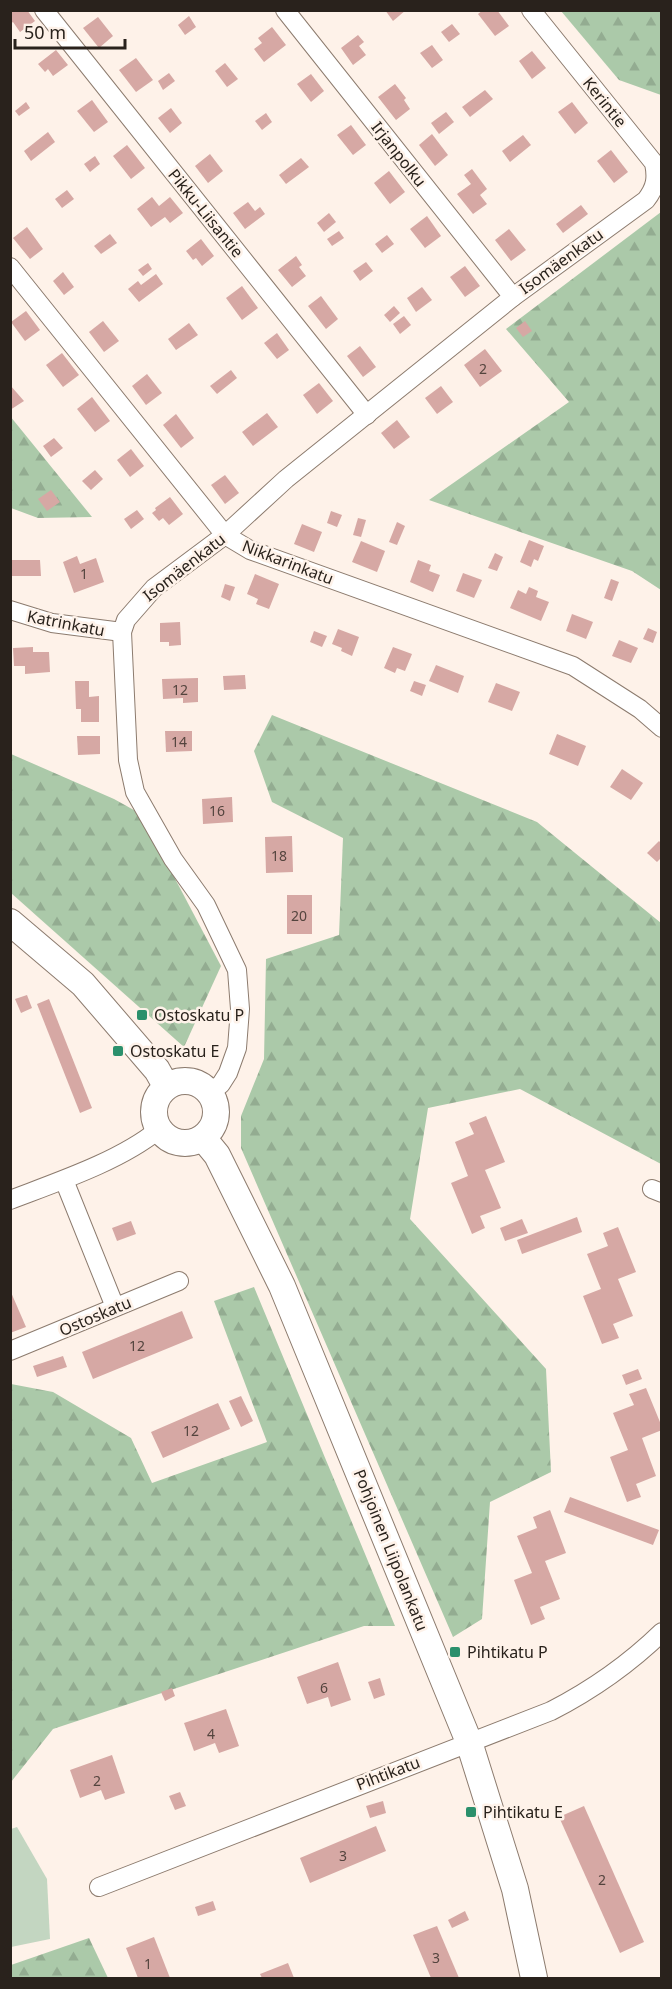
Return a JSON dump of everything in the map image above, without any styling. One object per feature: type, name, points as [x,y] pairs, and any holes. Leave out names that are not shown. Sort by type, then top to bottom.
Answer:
[{"type":"street","name":"Pikku-Liisantie","points":[[44,10],[367,415]]},
{"type":"street","name":"Irjanpolku","points":[[285,10],[513,297]]},
{"type":"street","name":"Kerintie","points":[[531,10],[654,163],[656,183],[654,190],[646,200]]},
{"type":"street","name":"Isomäenkatu","points":[[122,632],[126,620],[154,588],[225,535],[286,479],[513,297],[646,200]]},
{"type":"street","name":"Nikkarinkatu","points":[[10,267],[225,535],[250,550],[573,666],[640,709],[662,728]]},
{"type":"street","name":"Katrinkatu","points":[[10,610],[52,623],[122,632]]},
{"type":"street","points":[[122,632],[128,760],[135,792],[173,859],[206,905],[237,970],[240,1009],[237,1048],[228,1073],[221,1084],[210,1093]]},
{"type":"street","points":[[10,922],[83,984],[157,1070],[166,1086]]},
{"type":"street","points":[[181,1081],[199,1084],[210,1093],[216,1107],[216,1115],[214,1125],[203,1138],[190,1144],[179,1144],[165,1138],[158,1130],[153,1119],[153,1108],[158,1094],[166,1086],[181,1081]]},
{"type":"street","points":[[10,1200],[64,1180],[142,1142],[158,1130]]},
{"type":"street","name":"Pohjoinen Liipolankatu","points":[[203,1138],[217,1155],[282,1286],[469,1742],[515,1889],[534,1978]]},
{"type":"street","points":[[64,1180],[115,1307]]},
{"type":"street","name":"Ostoskatu","points":[[10,1351],[179,1281]]},
{"type":"street","name":"Pihtikatu","points":[[99,1887],[551,1711],[587,1692],[617,1671],[662,1632]]},
{"type":"green space","points":[[561,11],[661,11],[661,95],[619,80]]},
{"type":"green space","points":[[661,212],[661,590],[632,571],[429,500],[569,402],[506,329]]},
{"type":"green space","points":[[10,416],[92,517],[38,518],[11,508]]},
{"type":"green space","points":[[272,715],[537,822],[661,923],[661,1164],[520,1089],[428,1108],[410,1219],[546,1369],[551,1472],[490,1502],[482,1619],[453,1637],[241,1148],[241,1116],[264,1059],[266,959],[339,935],[343,838],[272,802],[254,751]]},
{"type":"green space","points":[[11,754],[114,799],[141,814],[221,966],[184,1047],[11,893]]},
{"type":"green space","points":[[254,1287],[395,1626],[364,1626],[53,1729],[11,1782],[11,1384],[53,1392],[131,1438],[152,1483],[267,1442],[214,1301]]},
{"type":"green space","points":[[17,1827],[47,1879],[50,1939],[11,1947],[11,1829]]},
{"type":"green space","points":[[89,1938],[108,1978],[11,1978],[11,1965]]},
{"type":"building","points":[[10,10],[27,10],[35,21],[20,32],[13,22],[10,24]]},
{"type":"building","points":[[385,10],[406,10],[393,21]]},
{"type":"building","points":[[483,10],[497,10],[509,26],[495,36],[478,14]]},
{"type":"building","points":[[189,16],[196,27],[185,35],[178,25]]},
{"type":"building","points":[[98,17],[113,36],[99,48],[83,28]]},
{"type":"building","points":[[452,24],[460,34],[449,42],[441,32]]},
{"type":"building","points":[[272,27],[286,45],[264,62],[254,49],[262,43],[258,38]]},
{"type":"building","points":[[358,35],[364,42],[359,46],[366,55],[353,65],[341,48]]},
{"type":"building","points":[[432,45],[443,60],[432,68],[420,53]]},
{"type":"building","points":[[56,50],[68,65],[53,76],[48,69],[45,72],[38,64]]},
{"type":"building","points":[[532,51],[546,68],[532,79],[519,61]]},
{"type":"building","points":[[136,58],[153,80],[136,92],[119,70]]},
{"type":"building","points":[[225,63],[238,79],[227,87],[215,71]]},
{"type":"building","points":[[169,73],[175,81],[163,90],[158,81]]},
{"type":"building","points":[[311,74],[324,91],[311,102],[297,84]]},
{"type":"building","points":[[395,84],[406,98],[404,100],[410,109],[396,120],[378,97]]},
{"type":"building","points":[[485,90],[493,99],[470,117],[462,107]]},
{"type":"building","points":[[92,100],[108,122],[94,132],[77,111]]},
{"type":"building","points":[[26,102],[30,108],[19,116],[15,111]]},
{"type":"building","points":[[572,102],[588,123],[575,134],[558,112]]},
{"type":"building","points":[[171,108],[182,123],[170,133],[158,118]]},
{"type":"building","points":[[446,112],[454,122],[439,134],[431,123]]},
{"type":"building","points":[[266,113],[272,122],[262,130],[255,121]]},
{"type":"building","points":[[351,125],[366,145],[353,155],[337,135]]},
{"type":"building","points":[[48,132],[55,142],[31,161],[24,151]]},
{"type":"building","points":[[432,134],[448,155],[435,166],[419,145]]},
{"type":"building","points":[[523,135],[531,145],[510,162],[502,151]]},
{"type":"building","points":[[127,145],[145,168],[131,179],[113,156]]},
{"type":"building","points":[[611,150],[628,172],[614,183],[597,161]]},
{"type":"building","points":[[210,154],[223,171],[208,183],[195,166]]},
{"type":"building","points":[[95,156],[100,164],[90,172],[84,164]]},
{"type":"building","points":[[301,158],[309,167],[286,184],[279,175]]},
{"type":"building","points":[[472,169],[487,189],[480,195],[487,204],[473,214],[457,194],[471,184],[464,175]]},
{"type":"building","points":[[389,171],[405,192],[390,204],[374,183]]},
{"type":"building","points":[[67,190],[74,199],[62,208],[55,199]]},
{"type":"building","points":[[152,197],[159,206],[170,197],[183,213],[170,223],[165,217],[151,227],[137,209]]},
{"type":"building","points":[[248,202],[255,211],[260,207],[265,214],[245,229],[233,213]]},
{"type":"building","points":[[581,205],[588,214],[563,233],[556,224]]},
{"type":"building","points":[[329,213],[336,222],[324,232],[317,223]]},
{"type":"building","points":[[427,216],[441,236],[425,248],[410,229]]},
{"type":"building","points":[[27,227],[43,249],[30,259],[13,238]]},
{"type":"building","points":[[509,229],[526,250],[511,261],[495,240]]},
{"type":"building","points":[[339,231],[344,238],[332,246],[327,239]]},
{"type":"building","points":[[110,234],[117,243],[101,254],[94,246]]},
{"type":"building","points":[[387,235],[394,244],[382,253],[375,244]]},
{"type":"building","points":[[201,239],[214,256],[202,266],[186,251]]},
{"type":"building","points":[[296,256],[302,265],[299,267],[306,276],[292,287],[278,270]]},
{"type":"building","points":[[366,262],[373,271],[360,281],[353,271]]},
{"type":"building","points":[[148,263],[152,269],[143,276],[138,270]]},
{"type":"building","points":[[465,266],[480,286],[465,297],[450,277]]},
{"type":"building","points":[[63,272],[74,287],[64,295],[53,281]]},
{"type":"building","points":[[156,274],[163,284],[139,302],[128,289],[138,281],[141,285]]},
{"type":"building","points":[[242,286],[258,308],[242,320],[226,298]]},
{"type":"building","points":[[422,287],[432,300],[416,312],[407,298]]},
{"type":"building","points":[[321,296],[338,319],[326,329],[308,306]]},
{"type":"building","points":[[394,306],[400,313],[390,322],[384,315]]},
{"type":"building","points":[[26,311],[40,330],[25,341],[11,322]]},
{"type":"building","points":[[404,316],[411,325],[400,334],[393,324]]},
{"type":"building","points":[[103,321],[119,341],[104,352],[89,332]]},
{"type":"building","points":[[525,321],[532,331],[523,337],[516,328]]},
{"type":"building","points":[[189,323],[198,335],[176,350],[168,339]]},
{"type":"building","points":[[277,333],[289,350],[277,359],[264,343]]},
{"type":"building","points":[[360,346],[376,367],[363,377],[347,356]]},
{"type":"building","points":[[485,349],[502,371],[480,387],[464,365]]},
{"type":"building","points":[[62,353],[79,375],[63,387],[46,365]]},
{"type":"building","points":[[231,370],[237,378],[217,394],[210,386]]},
{"type":"building","points":[[147,374],[162,393],[146,405],[132,386]]},
{"type":"building","points":[[319,383],[333,401],[317,414],[303,395]]},
{"type":"building","points":[[10,385],[24,401],[10,410]]},
{"type":"building","points":[[441,386],[453,402],[437,414],[425,398]]},
{"type":"building","points":[[92,397],[110,421],[95,432],[77,409]]},
{"type":"building","points":[[267,413],[278,427],[253,446],[242,432]]},
{"type":"building","points":[[176,414],[194,438],[181,448],[163,425]]},
{"type":"building","points":[[397,420],[410,437],[394,449],[381,433]]},
{"type":"building","points":[[54,438],[63,448],[51,457],[43,446]]},
{"type":"building","points":[[131,449],[144,466],[130,477],[117,460]]},
{"type":"building","points":[[95,470],[103,479],[91,490],[82,481]]},
{"type":"building","points":[[225,475],[239,493],[225,504],[211,485]]},
{"type":"building","points":[[51,490],[60,502],[47,511],[38,499]]},
{"type":"building","points":[[170,497],[183,514],[169,525],[163,518],[159,521],[152,513]]},
{"type":"building","points":[[137,510],[144,519],[131,529],[124,519]]},
{"type":"building","points":[[331,511],[342,515],[337,527],[327,523]]},
{"type":"building","points":[[358,518],[366,520],[361,537],[353,535]]},
{"type":"building","points":[[397,522],[405,526],[397,545],[389,542]]},
{"type":"building","points":[[302,524],[322,532],[314,552],[294,544]]},
{"type":"building","points":[[529,540],[544,546],[538,561],[534,559],[531,567],[520,562]]},
{"type":"building","points":[[361,541],[385,551],[377,572],[352,562]]},
{"type":"building","points":[[495,553],[503,557],[497,571],[488,568]]},
{"type":"building","points":[[77,556],[80,564],[96,558],[104,582],[74,593],[63,562]]},
{"type":"building","points":[[10,560],[40,560],[41,576],[10,576]]},
{"type":"building","points":[[418,560],[431,565],[429,571],[440,575],[433,592],[410,582]]},
{"type":"building","points":[[463,573],[482,580],[474,598],[456,591]]},
{"type":"building","points":[[255,574],[279,584],[269,609],[256,604],[258,599],[247,594]]},
{"type":"building","points":[[611,579],[619,582],[612,601],[604,598]]},
{"type":"building","points":[[225,584],[235,587],[230,601],[221,597]]},
{"type":"building","points":[[529,587],[538,591],[536,597],[549,602],[541,621],[510,608],[518,590],[526,594]]},
{"type":"building","points":[[572,614],[593,622],[586,639],[566,631]]},
{"type":"building","points":[[180,622],[181,645],[169,646],[169,642],[160,642],[160,623]]},
{"type":"building","points":[[648,628],[657,632],[653,643],[643,639]]},
{"type":"building","points":[[338,629],[359,637],[352,656],[332,644]]},
{"type":"building","points":[[314,631],[327,636],[322,647],[310,642]]},
{"type":"building","points":[[619,640],[638,648],[631,663],[612,656]]},
{"type":"building","points":[[33,647],[33,652],[49,652],[50,672],[25,674],[25,666],[14,666],[13,648]]},
{"type":"building","points":[[393,647],[412,654],[405,671],[397,668],[395,673],[384,668]]},
{"type":"building","points":[[436,665],[464,676],[458,693],[429,681]]},
{"type":"building","points":[[245,675],[246,689],[224,690],[223,676]]},
{"type":"building","points":[[198,678],[198,702],[183,703],[183,698],[163,699],[162,679]]},
{"type":"building","points":[[75,681],[89,681],[89,697],[99,696],[99,722],[81,722],[81,709],[76,709]]},
{"type":"building","points":[[414,681],[426,685],[422,696],[410,691]]},
{"type":"building","points":[[496,683],[520,692],[512,711],[488,702]]},
{"type":"building","points":[[165,731],[192,731],[192,751],[166,752]]},
{"type":"building","points":[[557,734],[586,746],[578,766],[549,754]]},
{"type":"building","points":[[77,736],[100,736],[100,754],[78,755]]},
{"type":"building","points":[[622,769],[643,783],[631,800],[610,787]]},
{"type":"building","points":[[232,797],[233,822],[203,824],[202,799]]},
{"type":"building","points":[[292,836],[293,872],[266,873],[265,837]]},
{"type":"building","points":[[659,841],[662,844],[662,857],[657,862],[647,853]]},
{"type":"building","points":[[287,895],[312,895],[312,934],[287,934]]},
{"type":"building","points":[[27,995],[32,1008],[21,1013],[15,999]]},
{"type":"building","points":[[49,999],[92,1108],[80,1113],[37,1004]]},
{"type":"building","points":[[486,1116],[505,1162],[485,1170],[501,1208],[480,1216],[485,1228],[472,1234],[451,1183],[468,1176],[455,1142],[474,1134],[469,1123]]},
{"type":"building","points":[[577,1217],[582,1232],[522,1254],[517,1240]]},
{"type":"building","points":[[522,1219],[528,1233],[505,1241],[500,1228]]},
{"type":"building","points":[[131,1221],[136,1234],[117,1241],[112,1228]]},
{"type":"building","points":[[618,1227],[636,1272],[618,1279],[633,1316],[613,1324],[619,1338],[602,1344],[583,1296],[601,1289],[587,1254],[608,1246],[603,1233]]},
{"type":"building","points":[[10,1290],[26,1327],[10,1333]]},
{"type":"building","points":[[182,1311],[193,1338],[93,1379],[82,1352]]},
{"type":"building","points":[[63,1356],[67,1367],[37,1377],[33,1366]]},
{"type":"building","points":[[638,1369],[642,1379],[626,1385],[622,1375]]},
{"type":"building","points":[[646,1388],[662,1427],[662,1430],[642,1438],[656,1476],[636,1484],[641,1497],[627,1502],[610,1457],[628,1450],[613,1413],[634,1405],[629,1394]]},
{"type":"building","points":[[241,1396],[253,1421],[241,1427],[229,1401]]},
{"type":"building","points":[[218,1403],[230,1429],[163,1458],[151,1432]]},
{"type":"building","points":[[570,1497],[659,1530],[653,1545],[564,1512]]},
{"type":"building","points":[[550,1510],[566,1553],[545,1561],[560,1599],[540,1607],[545,1619],[531,1625],[514,1580],[532,1573],[517,1536],[537,1528],[533,1517]]},
{"type":"building","points":[[338,1662],[351,1700],[331,1707],[328,1697],[307,1704],[297,1677]]},
{"type":"building","points":[[380,1678],[385,1695],[374,1699],[368,1682]]},
{"type":"building","points":[[172,1688],[175,1696],[165,1701],[161,1692]]},
{"type":"building","points":[[226,1709],[239,1746],[219,1753],[215,1743],[194,1751],[184,1723]]},
{"type":"building","points":[[112,1755],[125,1793],[105,1800],[101,1790],[80,1798],[70,1770]]},
{"type":"building","points":[[180,1792],[186,1806],[175,1810],[169,1796]]},
{"type":"building","points":[[383,1801],[386,1813],[370,1818],[366,1806]]},
{"type":"building","points":[[584,1806],[644,1942],[620,1953],[559,1817]]},
{"type":"building","points":[[376,1826],[386,1851],[310,1883],[300,1858]]},
{"type":"building","points":[[213,1901],[216,1910],[198,1916],[195,1907]]},
{"type":"building","points":[[465,1911],[469,1920],[452,1928],[448,1920]]},
{"type":"building","points":[[437,1926],[459,1978],[431,1978],[413,1935]]},
{"type":"building","points":[[154,1937],[170,1978],[138,1978],[126,1948]]},
{"type":"building","points":[[288,1963],[294,1978],[262,1978],[260,1974]]},
{"type":"place","name":"Ostoskatu P","points":[[142,1015]]},
{"type":"place","name":"Ostoskatu E","points":[[118,1051]]},
{"type":"place","name":"Pihtikatu P","points":[[455,1652]]},
{"type":"place","name":"Pihtikatu E","points":[[471,1812]]}]
